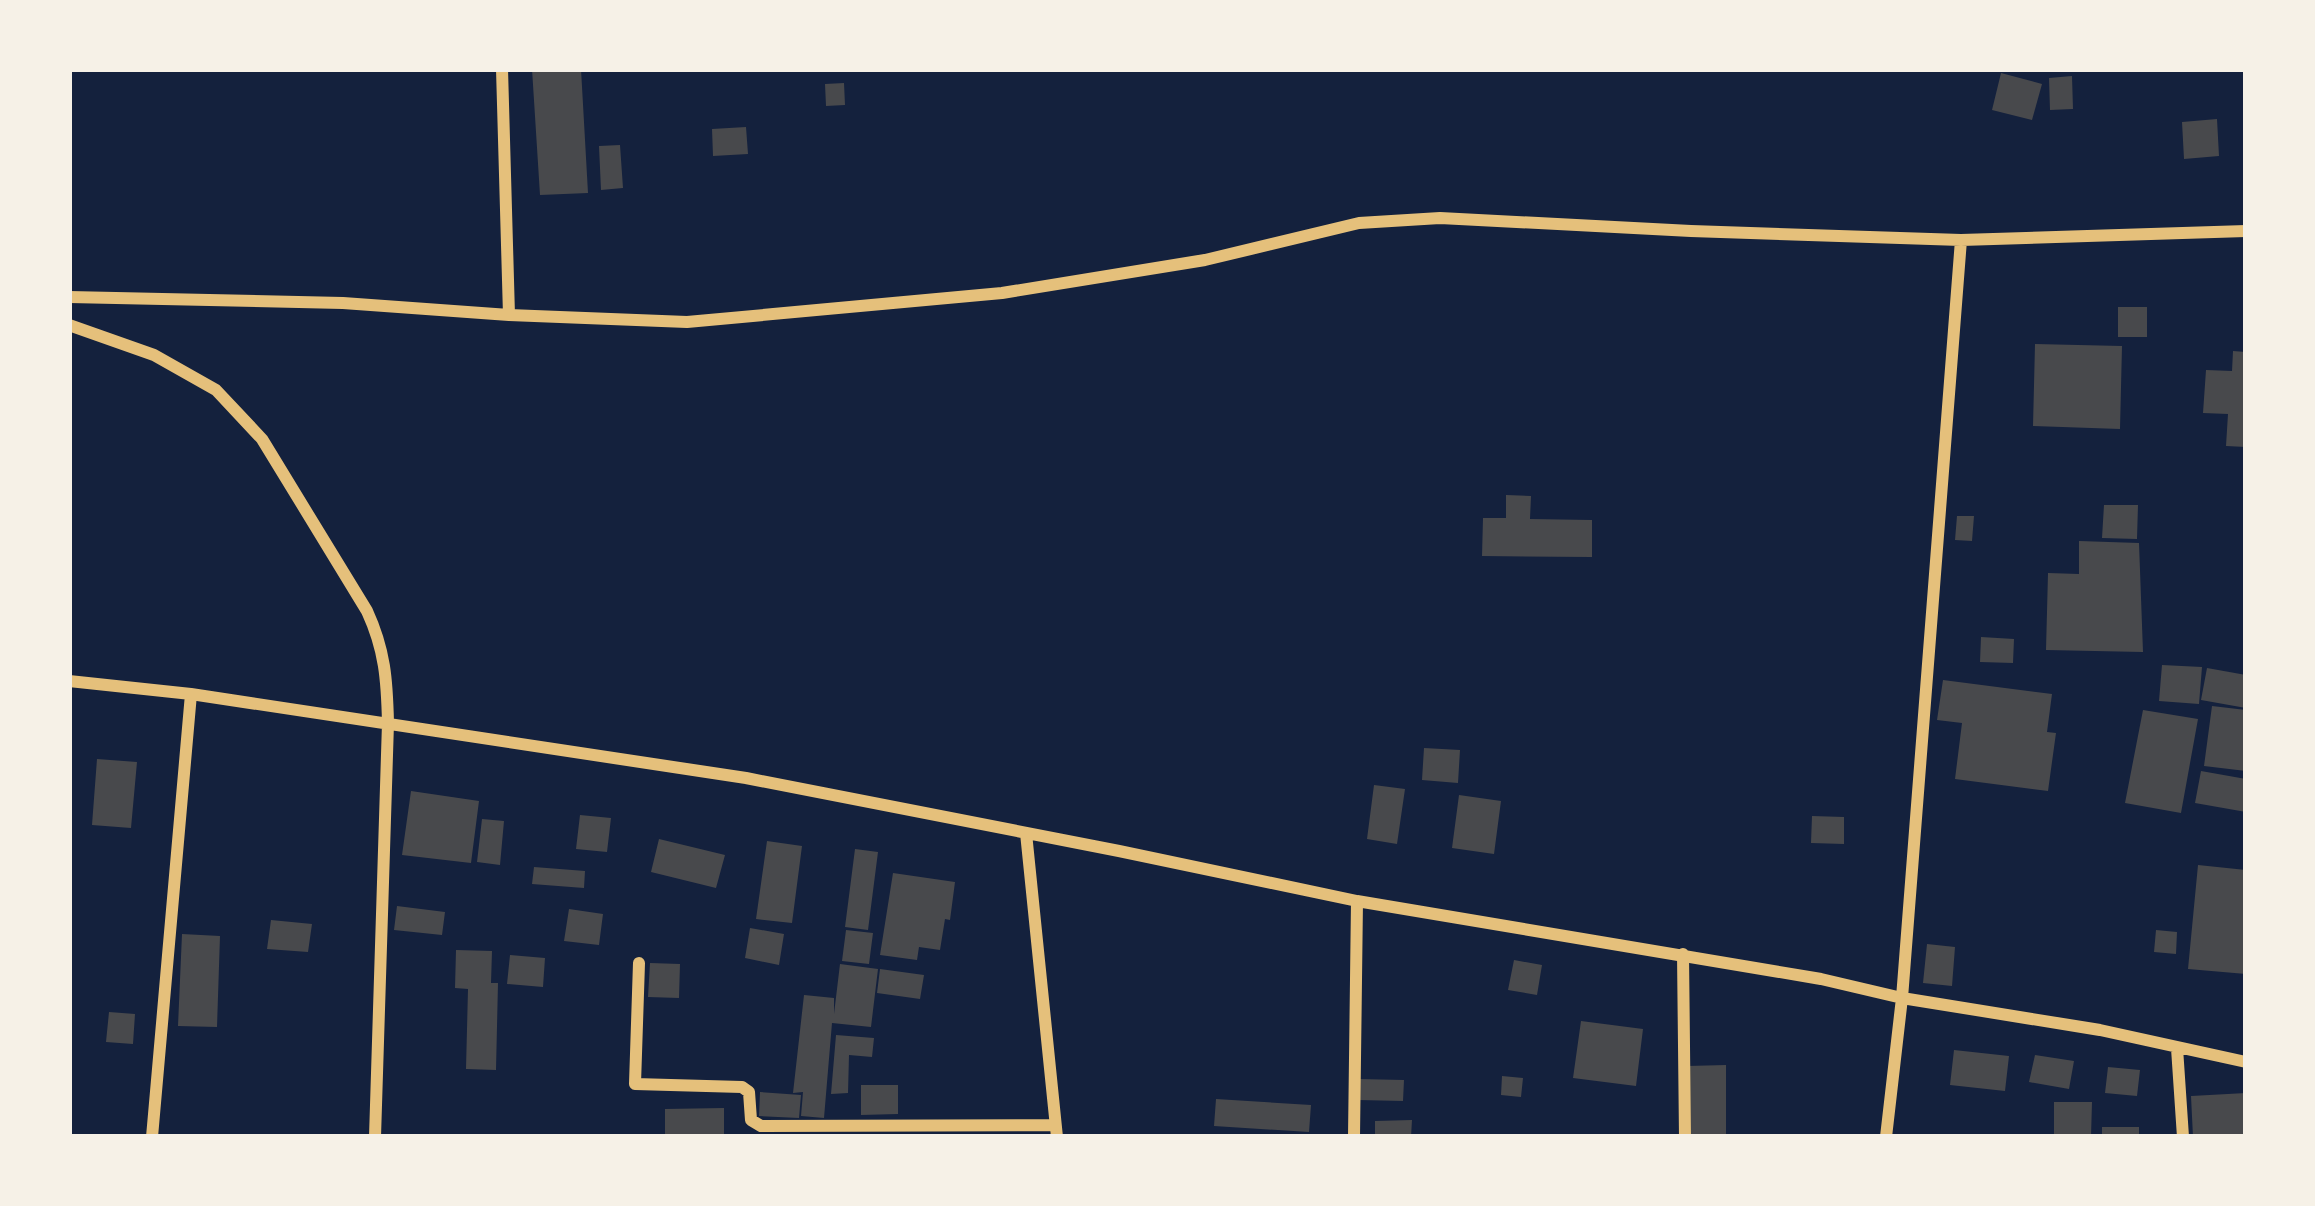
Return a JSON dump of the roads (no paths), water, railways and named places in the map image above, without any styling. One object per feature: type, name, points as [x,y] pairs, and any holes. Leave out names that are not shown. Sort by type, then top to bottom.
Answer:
[{"type":"street","points":[[502,69],[509,316]]},
{"type":"street","points":[[69,297],[343,303],[509,316],[687,322],[1002,293],[1166,268],[1336,228],[1399,219],[1961,240],[2246,231]]},
{"type":"street","points":[[1886,1137],[1961,240]]},
{"type":"street","points":[[69,325],[154,355],[216,390],[262,439],[374,625],[385,662],[388,723],[375,1137]]},
{"type":"street","points":[[69,681],[191,694],[746,778],[1357,901],[1683,954],[1901,998],[2100,1030],[2246,1062]]},
{"type":"street","points":[[152,1137],[191,694]]},
{"type":"street","points":[[639,963],[635,1084],[742,1087],[749,1092],[751,1120],[760,1126],[1056,1131],[1026,833]]},
{"type":"street","points":[[1354,1137],[1357,901]]},
{"type":"street","points":[[1683,954],[1685,1137]]},
{"type":"street","points":[[2177,1048],[2182,1137]]}]
